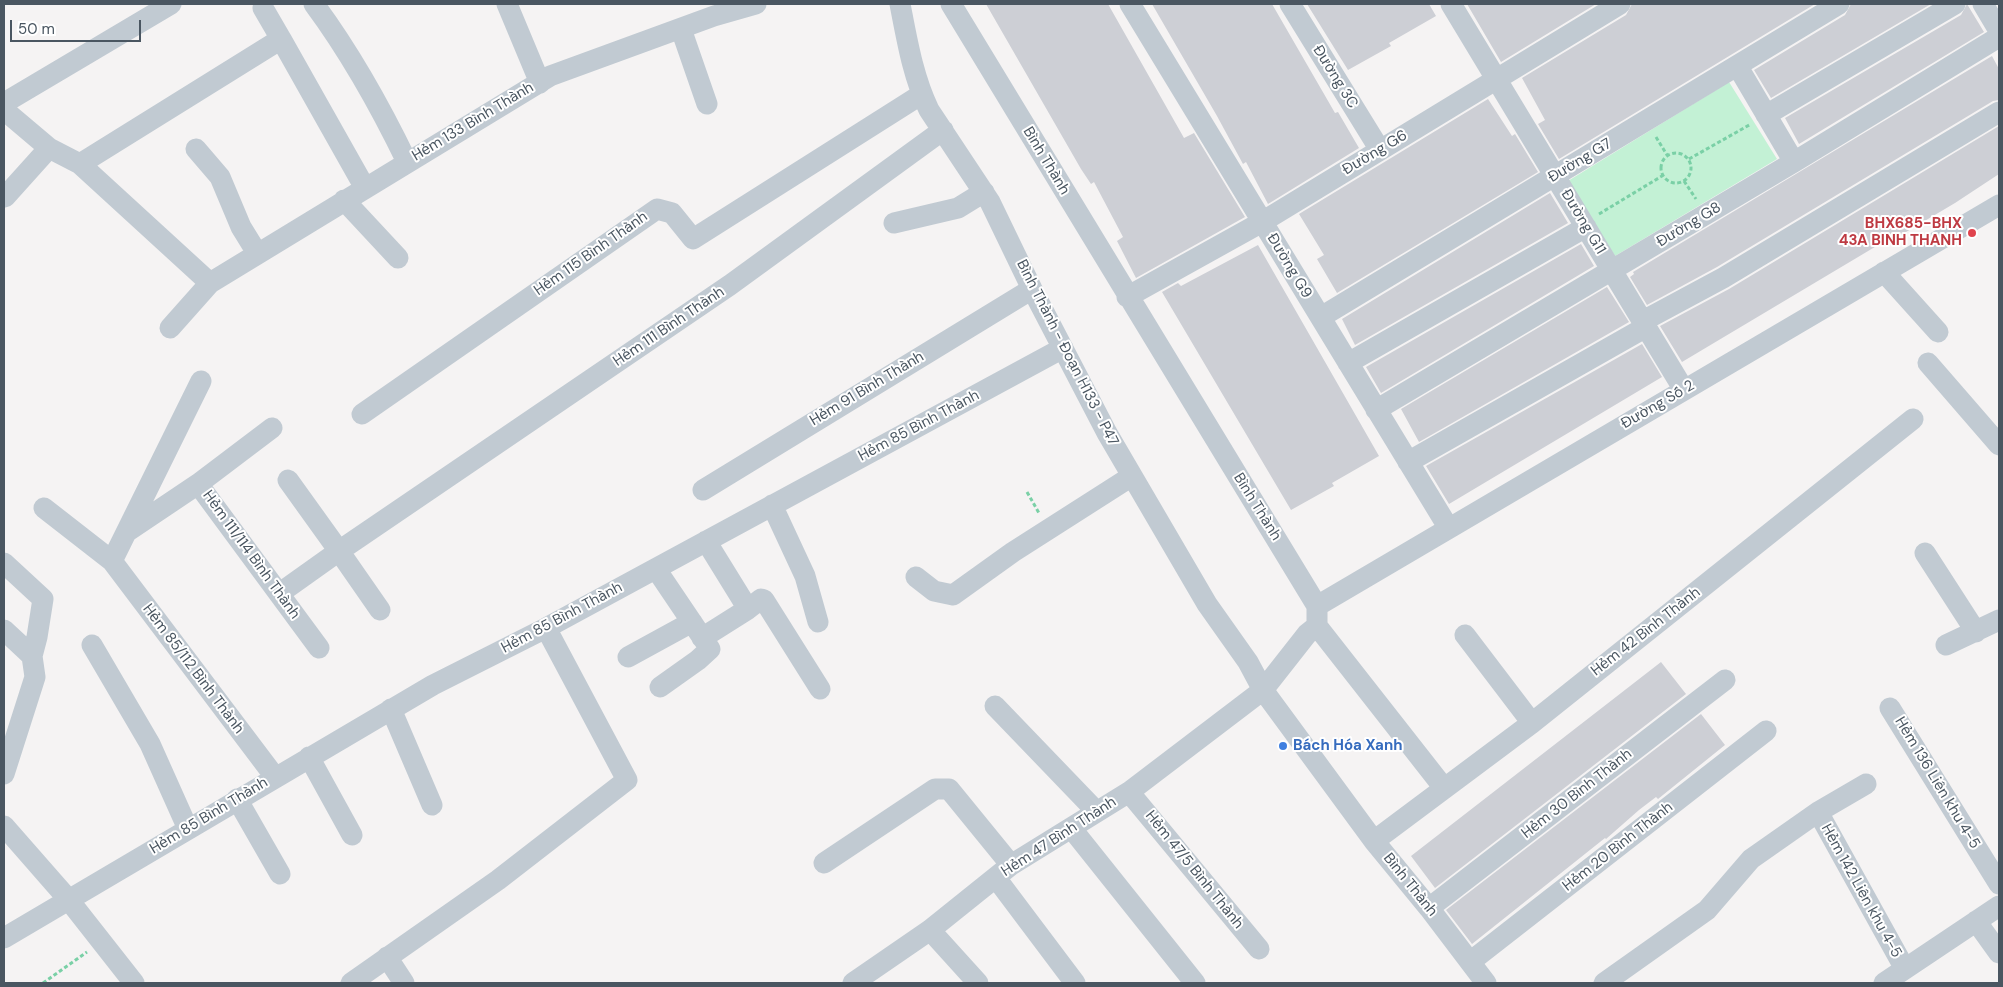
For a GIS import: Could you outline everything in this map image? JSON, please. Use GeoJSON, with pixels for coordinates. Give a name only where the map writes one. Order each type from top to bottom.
{"type":"FeatureCollection","features":[{"type":"Feature","properties":{"kind":"street"},"geometry":{"type":"LineString","coordinates":[[4,103],[171,4]]}},
{"type":"Feature","properties":{"kind":"street"},"geometry":{"type":"LineString","coordinates":[[314,4],[336,33],[377,100],[407,162]]}},
{"type":"Feature","properties":{"kind":"street"},"geometry":{"type":"LineString","coordinates":[[507,4],[540,83]]}},
{"type":"Feature","properties":{"kind":"street","name":"Hẻm 133 Bình Thành"},"geometry":{"type":"LineString","coordinates":[[170,328],[210,283],[550,76],[714,16],[756,4]]}},
{"type":"Feature","properties":{"kind":"street","name":"Bình Thành - Đoạn H133 - P47"},"geometry":{"type":"LineString","coordinates":[[900,4],[922,94],[943,130],[984,192],[1032,289],[1132,476],[1207,604],[1248,662],[1263,690]]}},
{"type":"Feature","properties":{"kind":"street","name":"Bình Thành"},"geometry":{"type":"LineString","coordinates":[[951,4],[1317,616],[1444,788]]}},
{"type":"Feature","properties":{"kind":"street","name":"Đường G9"},"geometry":{"type":"LineString","coordinates":[[1130,4],[1448,527]]}},
{"type":"Feature","properties":{"kind":"street","name":"Đường 3C"},"geometry":{"type":"LineString","coordinates":[[1290,4],[1380,150]]}},
{"type":"Feature","properties":{"kind":"street","name":"Đường G11"},"geometry":{"type":"LineString","coordinates":[[1451,4],[1684,390]]}},
{"type":"Feature","properties":{"kind":"street","name":"Đường G6"},"geometry":{"type":"LineString","coordinates":[[1127,297],[1262,222],[1620,4]]}},
{"type":"Feature","properties":{"kind":"street","name":"Đường G7"},"geometry":{"type":"LineString","coordinates":[[1320,317],[1840,4]]}},
{"type":"Feature","properties":{"kind":"street"},"geometry":{"type":"LineString","coordinates":[[1766,115],[1955,4]]}},
{"type":"Feature","properties":{"kind":"street"},"geometry":{"type":"LineString","coordinates":[[1983,4],[1999,31]]}},
{"type":"Feature","properties":{"kind":"street"},"geometry":{"type":"LineString","coordinates":[[263,8],[365,188]]}},
{"type":"Feature","properties":{"kind":"street"},"geometry":{"type":"LineString","coordinates":[[681,29],[707,104]]}},
{"type":"Feature","properties":{"kind":"street","name":"Đường G8"},"geometry":{"type":"LineString","coordinates":[[1376,410],[1794,162],[1999,37]]}},
{"type":"Feature","properties":{"kind":"street"},"geometry":{"type":"LineString","coordinates":[[80,164],[281,39]]}},
{"type":"Feature","properties":{"kind":"street"},"geometry":{"type":"LineString","coordinates":[[1738,67],[1794,162]]}},
{"type":"Feature","properties":{"kind":"street","name":"Hẻm 115 Bình Thành"},"geometry":{"type":"LineString","coordinates":[[362,414],[657,208],[672,213],[693,238],[922,94]]}},
{"type":"Feature","properties":{"kind":"street"},"geometry":{"type":"LineString","coordinates":[[4,110],[49,148],[80,164],[210,283]]}},
{"type":"Feature","properties":{"kind":"street"},"geometry":{"type":"LineString","coordinates":[[1408,462],[1723,278],[1999,112]]}},
{"type":"Feature","properties":{"kind":"street","name":"Hẻm 111 Bình Thành"},"geometry":{"type":"LineString","coordinates":[[339,551],[730,285],[943,130]]}},
{"type":"Feature","properties":{"kind":"street"},"geometry":{"type":"LineString","coordinates":[[5,197],[49,148]]}},
{"type":"Feature","properties":{"kind":"street"},"geometry":{"type":"LineString","coordinates":[[196,149],[220,177],[241,227],[257,253]]}},
{"type":"Feature","properties":{"kind":"street"},"geometry":{"type":"LineString","coordinates":[[894,223],[958,208],[984,192]]}},
{"type":"Feature","properties":{"kind":"street"},"geometry":{"type":"LineString","coordinates":[[344,200],[398,258]]}},
{"type":"Feature","properties":{"kind":"street","name":"Đường Số 2"},"geometry":{"type":"LineString","coordinates":[[1317,616],[1448,527],[1999,205]]}},
{"type":"Feature","properties":{"kind":"street"},"geometry":{"type":"LineString","coordinates":[[1348,363],[1584,225]]}},
{"type":"Feature","properties":{"kind":"street"},"geometry":{"type":"LineString","coordinates":[[1884,272],[1938,332]]}},
{"type":"Feature","properties":{"kind":"street","name":"Hẻm 91 Bình Thành"},"geometry":{"type":"LineString","coordinates":[[703,490],[1032,289]]}},
{"type":"Feature","properties":{"kind":"street","name":"Hẻm 85 Bình Thành"},"geometry":{"type":"LineString","coordinates":[[4,938],[433,685],[546,628],[1063,348]]}},
{"type":"Feature","properties":{"kind":"street"},"geometry":{"type":"LineString","coordinates":[[1928,363],[1999,445]]}},
{"type":"Feature","properties":{"kind":"street"},"geometry":{"type":"LineString","coordinates":[[112,561],[201,381]]}},
{"type":"Feature","properties":{"kind":"street","name":"Hẻm 42 Bình Thành"},"geometry":{"type":"LineString","coordinates":[[1374,841],[1532,723],[1913,419]]}},
{"type":"Feature","properties":{"kind":"street"},"geometry":{"type":"LineString","coordinates":[[198,484],[272,428]]}},
{"type":"Feature","properties":{"kind":"street"},"geometry":{"type":"LineString","coordinates":[[916,577],[934,591],[953,595],[978,576],[1132,476]]}},
{"type":"Feature","properties":{"kind":"street"},"geometry":{"type":"LineString","coordinates":[[288,480],[380,610]]}},
{"type":"Feature","properties":{"kind":"street","name":"Hẻm 111/114 Bình Thành"},"geometry":{"type":"LineString","coordinates":[[127,532],[198,484],[319,648]]}},
{"type":"Feature","properties":{"kind":"street"},"geometry":{"type":"LineString","coordinates":[[772,505],[805,576],[818,622]]}},
{"type":"Feature","properties":{"kind":"street","name":"Hẻm 85/112 Bình Thành"},"geometry":{"type":"LineString","coordinates":[[44,508],[112,561],[275,777]]}},
{"type":"Feature","properties":{"kind":"street"},"geometry":{"type":"LineString","coordinates":[[706,541],[748,609]]}},
{"type":"Feature","properties":{"kind":"street"},"geometry":{"type":"LineString","coordinates":[[280,593],[339,551]]}},
{"type":"Feature","properties":{"kind":"street"},"geometry":{"type":"LineString","coordinates":[[1925,553],[1976,632]]}},
{"type":"Feature","properties":{"kind":"street"},"geometry":{"type":"LineString","coordinates":[[4,563],[43,600],[32,656],[35,677],[4,774]]}},
{"type":"Feature","properties":{"kind":"street"},"geometry":{"type":"LineString","coordinates":[[656,568],[710,649],[660,687]]}},
{"type":"Feature","properties":{"kind":"street"},"geometry":{"type":"LineString","coordinates":[[628,657],[748,609],[763,599],[820,689]]}},
{"type":"Feature","properties":{"kind":"street"},"geometry":{"type":"LineString","coordinates":[[1263,690],[1307,634],[1317,616]]}},
{"type":"Feature","properties":{"kind":"street"},"geometry":{"type":"LineString","coordinates":[[1946,645],[1999,620]]}},
{"type":"Feature","properties":{"kind":"street"},"geometry":{"type":"LineString","coordinates":[[351,983],[498,880],[626,780],[546,628]]}},
{"type":"Feature","properties":{"kind":"street"},"geometry":{"type":"LineString","coordinates":[[4,630],[32,656]]}},
{"type":"Feature","properties":{"kind":"street"},"geometry":{"type":"LineString","coordinates":[[1465,635],[1532,723]]}},
{"type":"Feature","properties":{"kind":"street"},"geometry":{"type":"LineString","coordinates":[[92,646],[150,744],[188,829]]}},
{"type":"Feature","properties":{"kind":"street","name":"Hẻm 30 Bình Thành"},"geometry":{"type":"LineString","coordinates":[[1429,908],[1725,680]]}},
{"type":"Feature","properties":{"kind":"street","name":"Bình Thành"},"geometry":{"type":"LineString","coordinates":[[1263,690],[1374,841],[1429,908],[1486,983]]}},
{"type":"Feature","properties":{"kind":"street","name":"Hẻm 47 Bình Thành"},"geometry":{"type":"LineString","coordinates":[[853,983],[930,930],[1004,871],[1072,829],[1096,811],[1129,792],[1263,690]]}},
{"type":"Feature","properties":{"kind":"street"},"geometry":{"type":"LineString","coordinates":[[995,706],[1096,811]]}},
{"type":"Feature","properties":{"kind":"street","name":"Hẻm 136 Liên khu 4-5"},"geometry":{"type":"LineString","coordinates":[[1890,708],[1999,884]]}},
{"type":"Feature","properties":{"kind":"street"},"geometry":{"type":"LineString","coordinates":[[390,709],[432,805]]}},
{"type":"Feature","properties":{"kind":"street","name":"Hẻm 20 Bình Thành"},"geometry":{"type":"LineString","coordinates":[[1470,962],[1766,731]]}},
{"type":"Feature","properties":{"kind":"street"},"geometry":{"type":"LineString","coordinates":[[309,757],[352,835]]}},
{"type":"Feature","properties":{"kind":"street"},"geometry":{"type":"LineString","coordinates":[[1604,983],[1707,910],[1751,859],[1818,812],[1866,784]]}},
{"type":"Feature","properties":{"kind":"street"},"geometry":{"type":"LineString","coordinates":[[824,863],[935,788],[949,789],[1076,983]]}},
{"type":"Feature","properties":{"kind":"street","name":"Hẻm 47/5 Bình Thành"},"geometry":{"type":"LineString","coordinates":[[1129,792],[1259,949]]}},
{"type":"Feature","properties":{"kind":"street"},"geometry":{"type":"LineString","coordinates":[[237,799],[280,874]]}},
{"type":"Feature","properties":{"kind":"street","name":"Hẻm 142 Liên khu 4-5"},"geometry":{"type":"LineString","coordinates":[[1818,812],[1904,969]]}},
{"type":"Feature","properties":{"kind":"street"},"geometry":{"type":"LineString","coordinates":[[4,826],[68,899],[134,983]]}},
{"type":"Feature","properties":{"kind":"street"},"geometry":{"type":"LineString","coordinates":[[1072,829],[1195,983]]}},
{"type":"Feature","properties":{"kind":"street"},"geometry":{"type":"LineString","coordinates":[[1884,983],[1999,906]]}},
{"type":"Feature","properties":{"kind":"street"},"geometry":{"type":"LineString","coordinates":[[1976,922],[1999,953]]}},
{"type":"Feature","properties":{"kind":"street"},"geometry":{"type":"LineString","coordinates":[[930,930],[978,983]]}},
{"type":"Feature","properties":{"kind":"street"},"geometry":{"type":"LineString","coordinates":[[387,957],[404,983]]}},
{"type":"Feature","properties":{"kind":"path"},"geometry":{"type":"LineString","coordinates":[[1689,159],[1766,115]]}},
{"type":"Feature","properties":{"kind":"path"},"geometry":{"type":"LineString","coordinates":[[1675,152],[1683,154],[1689,159],[1690,175],[1684,181],[1668,182],[1662,176],[1660,168],[1662,160],[1667,155],[1675,152]]}},
{"type":"Feature","properties":{"kind":"path"},"geometry":{"type":"LineString","coordinates":[[1584,225],[1662,176]]}},
{"type":"Feature","properties":{"kind":"path"},"geometry":{"type":"LineString","coordinates":[[1027,492],[1039,512],[1052,527]]}},
{"type":"Feature","properties":{"kind":"path"},"geometry":{"type":"LineString","coordinates":[[43,983],[102,942]]}},
{"type":"Feature","properties":{"kind":"green space"},"geometry":{"type":"Polygon","coordinates":[[[1729,82],[1777,159],[1615,256],[1568,181],[1729,82]]]}},
{"type":"Feature","properties":{"kind":"building"},"geometry":{"type":"Polygon","coordinates":[[[986,4],[1108,4],[1184,138],[1194,133],[1245,217],[1136,278],[1117,241],[1123,237],[1094,182],[1091,184],[1081,169],[986,4]]]}},
{"type":"Feature","properties":{"kind":"building"},"geometry":{"type":"Polygon","coordinates":[[[1152,4],[1272,4],[1335,113],[1338,112],[1359,148],[1268,204],[1246,162],[1243,164],[1152,4]]]}},
{"type":"Feature","properties":{"kind":"building"},"geometry":{"type":"Polygon","coordinates":[[[1307,4],[1429,4],[1436,16],[1389,43],[1391,46],[1348,70],[1307,4]]]}},
{"type":"Feature","properties":{"kind":"building"},"geometry":{"type":"Polygon","coordinates":[[[1467,4],[1596,4],[1501,62],[1467,4]]]}},
{"type":"Feature","properties":{"kind":"building"},"geometry":{"type":"Polygon","coordinates":[[[1632,4],[1815,4],[1559,159],[1538,124],[1545,120],[1522,78],[1626,15],[1632,4]]]}},
{"type":"Feature","properties":{"kind":"building"},"geometry":{"type":"Polygon","coordinates":[[[1851,4],[1931,4],[1771,98],[1754,70],[1845,15],[1851,4]]]}},
{"type":"Feature","properties":{"kind":"building"},"geometry":{"type":"Polygon","coordinates":[[[1967,4],[1984,32],[1799,144],[1785,118],[1961,15],[1967,4]]]}},
{"type":"Feature","properties":{"kind":"building"},"geometry":{"type":"Polygon","coordinates":[[[1992,56],[1999,69],[1999,100],[1993,101],[1717,267],[1647,305],[1630,277],[1634,274],[1633,272],[1992,56]]]}},
{"type":"Feature","properties":{"kind":"building"},"geometry":{"type":"Polygon","coordinates":[[[1488,99],[1512,136],[1515,134],[1538,172],[1337,293],[1317,259],[1324,255],[1299,214],[1488,99]]]}},
{"type":"Feature","properties":{"kind":"building"},"geometry":{"type":"Polygon","coordinates":[[[1999,126],[1999,174],[1955,203],[1901,235],[1900,232],[1682,362],[1660,326],[1729,289],[1999,126]]]}},
{"type":"Feature","properties":{"kind":"building"},"geometry":{"type":"Polygon","coordinates":[[[1550,193],[1568,223],[1355,345],[1342,319],[1550,193]]]}},
{"type":"Feature","properties":{"kind":"building"},"geometry":{"type":"Polygon","coordinates":[[[1581,244],[1594,266],[1381,393],[1366,367],[1581,244]]]}},
{"type":"Feature","properties":{"kind":"building"},"geometry":{"type":"Polygon","coordinates":[[[1258,245],[1379,456],[1332,483],[1334,486],[1291,510],[1162,292],[1178,283],[1181,286],[1258,245]]]}},
{"type":"Feature","properties":{"kind":"building"},"geometry":{"type":"Polygon","coordinates":[[[1607,287],[1629,322],[1419,442],[1401,409],[1607,287]]]}},
{"type":"Feature","properties":{"kind":"building"},"geometry":{"type":"Polygon","coordinates":[[[1642,344],[1662,377],[1449,504],[1426,466],[1642,344]]]}},
{"type":"Feature","properties":{"kind":"building"},"geometry":{"type":"Polygon","coordinates":[[[1661,662],[1686,694],[1435,888],[1411,856],[1661,662]]]}},
{"type":"Feature","properties":{"kind":"building"},"geometry":{"type":"Polygon","coordinates":[[[1701,714],[1725,745],[1658,799],[1656,797],[1639,810],[1606,839],[1472,944],[1446,910],[1701,714]]]}},
{"type":"Feature","properties":{"kind":"place","name":"BHX685-BHX 43A BINH THANH"},"geometry":{"type":"Point","coordinates":[1972,233]}},
{"type":"Feature","properties":{"kind":"place","name":"Bách Hóa Xanh"},"geometry":{"type":"Point","coordinates":[1283,746]}}]}
